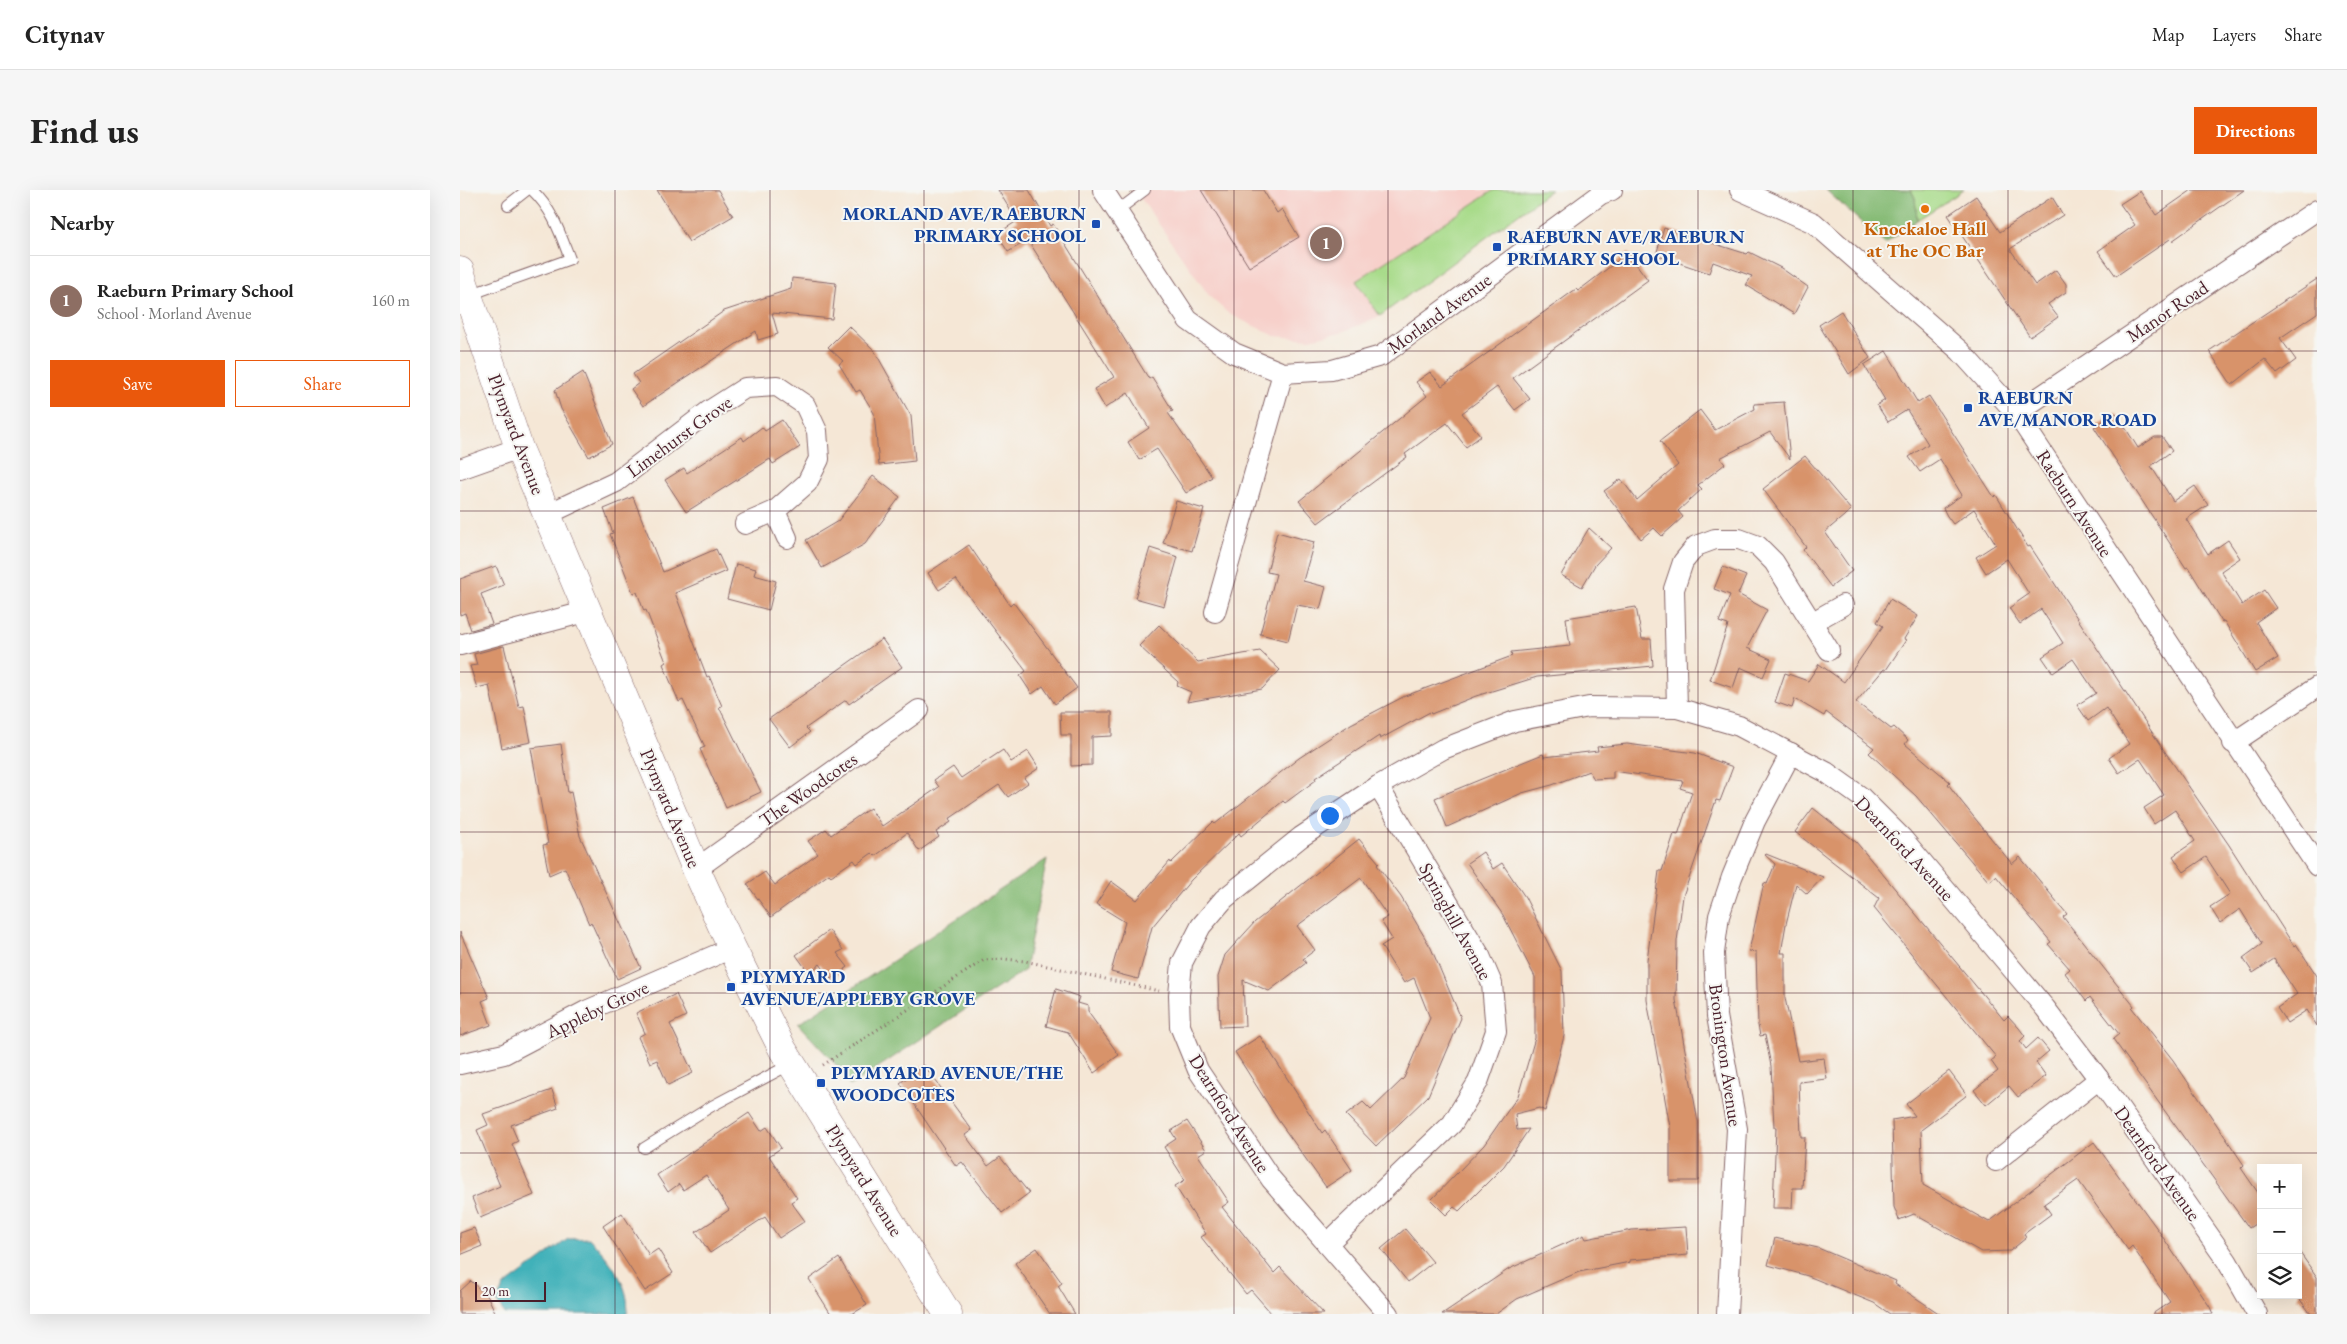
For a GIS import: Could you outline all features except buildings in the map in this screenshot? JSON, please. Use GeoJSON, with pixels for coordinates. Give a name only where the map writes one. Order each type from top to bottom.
{"type":"FeatureCollection","features":[{"type":"Feature","properties":{"kind":"street","name":"Morland Avenue"},"geometry":{"type":"LineString","coordinates":[[1103,190],[1188,320],[1234,353],[1283,373],[1332,370],[1381,356],[1607,192]]}},
{"type":"Feature","properties":{"kind":"street","name":"Raeburn Avenue"},"geometry":{"type":"LineString","coordinates":[[1740,190],[1814,223],[1960,351],[2016,413],[2233,743],[2317,866]]}},
{"type":"Feature","properties":{"kind":"street","name":"Manor Road"},"geometry":{"type":"LineString","coordinates":[[2016,413],[2317,210]]}},
{"type":"Feature","properties":{"kind":"street","name":"Plymyard Avenue"},"geometry":{"type":"LineString","coordinates":[[464,283],[519,448],[696,869],[732,948],[797,1072],[948,1314]]}},
{"type":"Feature","properties":{"kind":"street"},"geometry":{"type":"LineString","coordinates":[[1215,612],[1283,373]]}},
{"type":"Feature","properties":{"kind":"street","name":"Limehurst Grove"},"geometry":{"type":"LineString","coordinates":[[548,514],[616,482],[709,411],[745,388],[777,386],[805,405],[817,431],[819,459],[807,483],[774,511],[746,524]]}},
{"type":"Feature","properties":{"kind":"street"},"geometry":{"type":"LineString","coordinates":[[460,469],[519,448]]}},
{"type":"Feature","properties":{"kind":"street"},"geometry":{"type":"LineString","coordinates":[[774,511],[787,538]]}},
{"type":"Feature","properties":{"kind":"street"},"geometry":{"type":"LineString","coordinates":[[1677,708],[1674,589],[1683,562],[1696,546],[1715,539],[1739,539],[1758,546],[1774,562],[1829,650]]}},
{"type":"Feature","properties":{"kind":"street"},"geometry":{"type":"LineString","coordinates":[[1813,622],[1843,605]]}},
{"type":"Feature","properties":{"kind":"street"},"geometry":{"type":"LineString","coordinates":[[460,645],[589,611]]}},
{"type":"Feature","properties":{"kind":"street"},"geometry":{"type":"LineString","coordinates":[[2233,743],[2317,686]]}},
{"type":"Feature","properties":{"kind":"street","name":"Dearnford Avenue"},"geometry":{"type":"LineString","coordinates":[[1388,1314],[1271,1179],[1198,1070],[1180,1026],[1179,995],[1182,963],[1201,926],[1224,899],[1300,837],[1378,786],[1443,749],[1515,721],[1589,707],[1677,708],[1739,726],[1826,772],[1861,797],[1902,838],[2045,1008],[2099,1079],[2227,1261],[2257,1314]]}},
{"type":"Feature","properties":{"kind":"street","name":"The Woodcotes"},"geometry":{"type":"LineString","coordinates":[[696,869],[919,710]]}},
{"type":"Feature","properties":{"kind":"street","name":"Bronington Avenue"},"geometry":{"type":"LineString","coordinates":[[1727,1314],[1737,1130],[1717,1016],[1714,953],[1719,916],[1732,877],[1755,821],[1791,753]]}},
{"type":"Feature","properties":{"kind":"street","name":"Springhill Avenue"},"geometry":{"type":"LineString","coordinates":[[1327,1244],[1452,1124],[1478,1082],[1496,1031],[1492,984],[1480,956],[1378,786]]}},
{"type":"Feature","properties":{"kind":"street","name":"Appleby Grove"},"geometry":{"type":"LineString","coordinates":[[460,1064],[504,1054],[586,1011],[732,948]]}},
{"type":"Feature","properties":{"kind":"street"},"geometry":{"type":"LineString","coordinates":[[1996,1161],[2099,1079]]}},
{"type":"Feature","properties":{"kind":"lane"},"geometry":{"type":"LineString","coordinates":[[508,205],[527,190]]}},
{"type":"Feature","properties":{"kind":"lane"},"geometry":{"type":"LineString","coordinates":[[464,283],[570,260],[555,218],[543,200],[532,190]]}},
{"type":"Feature","properties":{"kind":"lane"},"geometry":{"type":"LineString","coordinates":[[1117,211],[1146,190]]}},
{"type":"Feature","properties":{"kind":"lane"},"geometry":{"type":"LineString","coordinates":[[644,1148],[712,1106],[797,1072]]}},
{"type":"Feature","properties":{"kind":"path"},"geometry":{"type":"LineString","coordinates":[[797,1072],[984,960],[1006,959],[1024,961],[1179,995]]}},
{"type":"Feature","properties":{"kind":"shaded area"},"geometry":{"type":"Polygon","coordinates":[[[1135,190],[1551,190],[1380,316],[1345,331],[1310,339],[1275,336],[1229,314],[1210,297],[1135,190]]]}},
{"type":"Feature","properties":{"kind":"green space"},"geometry":{"type":"Polygon","coordinates":[[[1494,190],[1551,190],[1380,316],[1356,281],[1494,190]]]}},
{"type":"Feature","properties":{"kind":"green space"},"geometry":{"type":"Polygon","coordinates":[[[1826,190],[1911,190],[1915,198],[1917,220],[1885,244],[1826,190]]]}},
{"type":"Feature","properties":{"kind":"green space","name":"Knockaloe Hall at The OC Bar"},"geometry":{"type":"Polygon","coordinates":[[[1911,190],[1964,190],[1917,220],[1915,198],[1911,190]]]}},
{"type":"Feature","properties":{"kind":"green space"},"geometry":{"type":"Polygon","coordinates":[[[1047,859],[1025,970],[850,1086],[840,1069],[798,1024],[1047,859]]]}},
{"type":"Feature","properties":{"kind":"water"},"geometry":{"type":"Polygon","coordinates":[[[589,1238],[617,1272],[622,1282],[628,1303],[627,1314],[505,1314],[496,1301],[504,1286],[568,1239],[589,1238]]]}},
{"type":"Feature","properties":{"kind":"place","name":"Knockaloe Hall at The OC Bar"},"geometry":{"type":"Point","coordinates":[1925,209]}},
{"type":"Feature","properties":{"kind":"place","name":"MORLAND AVE/RAEBURN PRIMARY SCHOOL"},"geometry":{"type":"Point","coordinates":[1096,224]}},
{"type":"Feature","properties":{"kind":"place","name":"Raeburn Primary School"},"geometry":{"type":"Point","coordinates":[1326,243]}},
{"type":"Feature","properties":{"kind":"place","name":"RAEBURN AVE/RAEBURN PRIMARY SCHOOL"},"geometry":{"type":"Point","coordinates":[1497,247]}},
{"type":"Feature","properties":{"kind":"place","name":"RAEBURN AVE/MANOR ROAD"},"geometry":{"type":"Point","coordinates":[1968,408]}},
{"type":"Feature","properties":{"kind":"place","name":"PLYMYARD AVENUE/APPLEBY GROVE"},"geometry":{"type":"Point","coordinates":[731,987]}},
{"type":"Feature","properties":{"kind":"place","name":"PLYMYARD AVENUE/THE WOODCOTES"},"geometry":{"type":"Point","coordinates":[821,1083]}}]}
